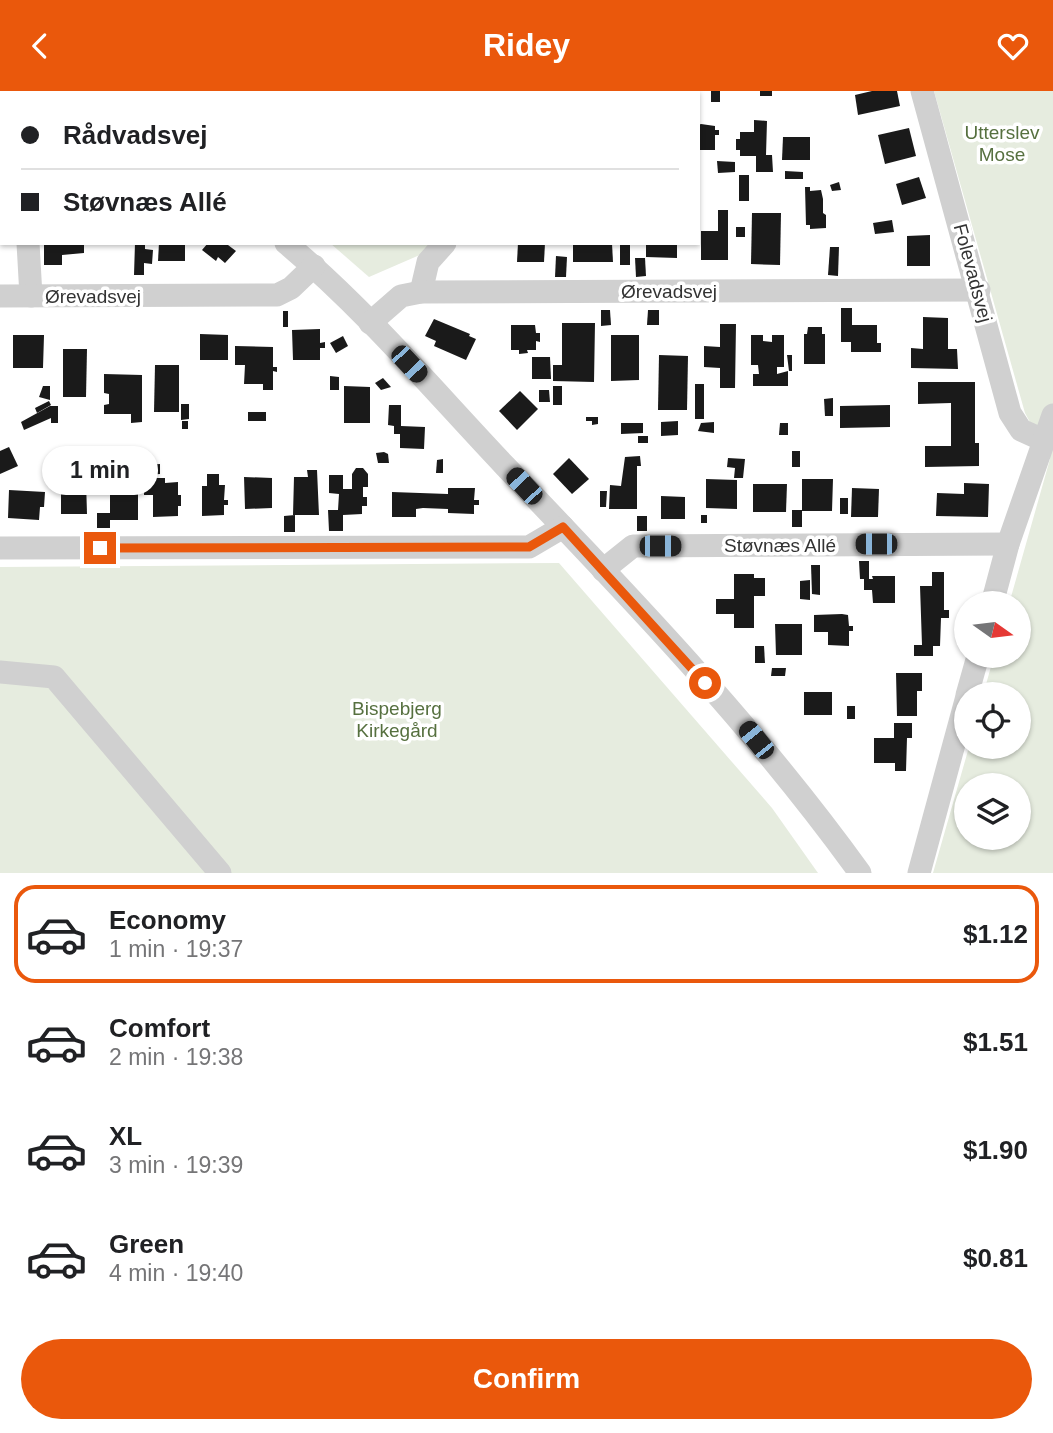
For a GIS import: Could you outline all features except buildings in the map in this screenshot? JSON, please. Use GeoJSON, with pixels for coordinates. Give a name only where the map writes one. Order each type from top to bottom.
{"type":"FeatureCollection","features":[{"type":"Feature","properties":{"kind":"street","name":"Folevadsvej"},"geometry":{"type":"LineString","coordinates":[[922,91],[979,290],[1010,413],[1021,430],[1043,440]]}},
{"type":"Feature","properties":{"kind":"street","name":"Ørevadsvej"},"geometry":{"type":"LineString","coordinates":[[28,245],[31,296]]}},
{"type":"Feature","properties":{"kind":"street"},"geometry":{"type":"LineString","coordinates":[[288,245],[314,266],[370,323],[563,527],[740,720],[860,873]]}},
{"type":"Feature","properties":{"kind":"street"},"geometry":{"type":"LineString","coordinates":[[421,292],[428,262],[443,245]]}},
{"type":"Feature","properties":{"kind":"street","name":"Ørevadsvej"},"geometry":{"type":"LineString","coordinates":[[0,296],[277,295],[291,288],[314,266]]}},
{"type":"Feature","properties":{"kind":"street","name":"Ørevadsvej"},"geometry":{"type":"LineString","coordinates":[[370,323],[401,296],[421,292],[979,290]]}},
{"type":"Feature","properties":{"kind":"street"},"geometry":{"type":"LineString","coordinates":[[995,591],[1008,544],[1053,415]]}},
{"type":"Feature","properties":{"kind":"street"},"geometry":{"type":"LineString","coordinates":[[0,548],[529,547],[563,527]]}},
{"type":"Feature","properties":{"kind":"street","name":"Støvnæs Allé"},"geometry":{"type":"LineString","coordinates":[[603,570],[633,546],[1008,544]]}},
{"type":"Feature","properties":{"kind":"street"},"geometry":{"type":"LineString","coordinates":[[0,673],[54,677],[220,873]]}},
{"type":"Feature","properties":{"kind":"street"},"geometry":{"type":"LineString","coordinates":[[919,873],[954,744]]}},
{"type":"Feature","properties":{"kind":"green space","name":"Utterslev Mose"},"geometry":{"type":"Polygon","coordinates":[[[934,91],[1053,91],[1053,873],[933,873],[954,800],[954,850],[1031,850],[1031,773],[962,773],[966,759],[1031,759],[1031,682],[987,682],[990,669],[1031,669],[1031,591],[1013,591],[1050,459],[1025,413],[934,91]]]}},
{"type":"Feature","properties":{"kind":"green space"},"geometry":{"type":"Polygon","coordinates":[[[332,245],[429,245],[422,254],[369,277],[332,245]]]}},
{"type":"Feature","properties":{"kind":"green space","name":"Bispebjerg Kirkegård"},"geometry":{"type":"Polygon","coordinates":[[[559,563],[772,808],[818,873],[0,873],[0,567],[559,563]]]}},
{"type":"Feature","properties":{"kind":"route"},"geometry":{"type":"LineString","coordinates":[[100,548],[529,547],[563,527],[705,683]]}}]}
